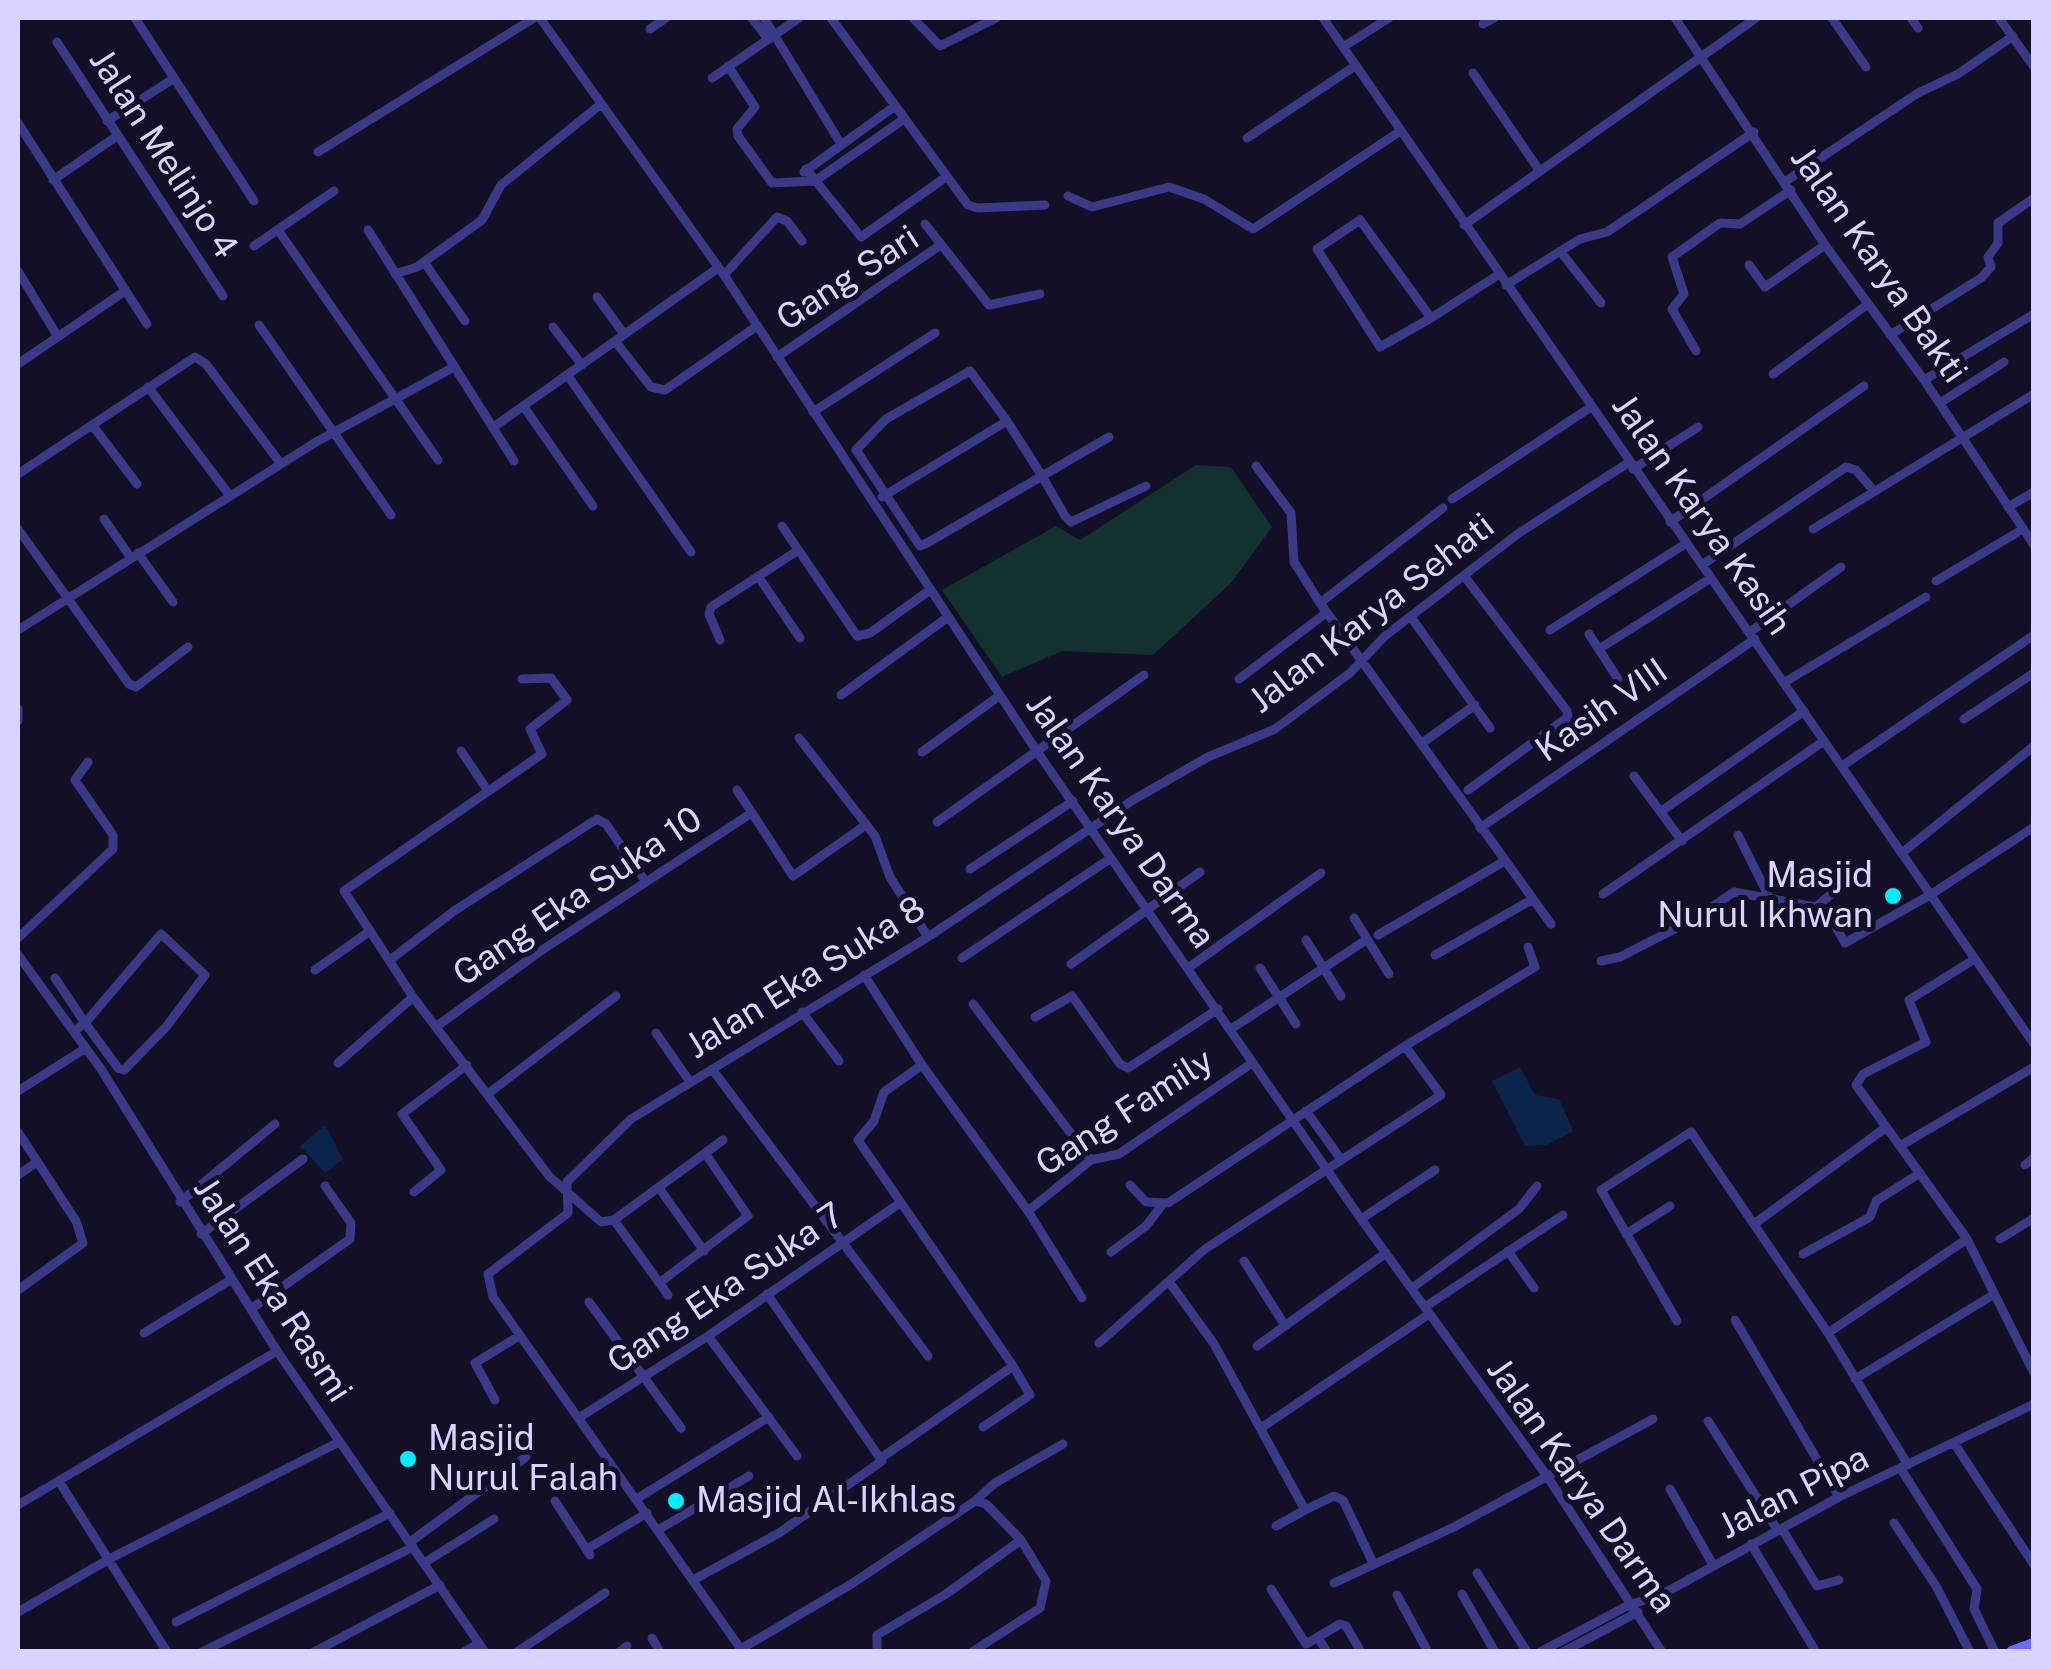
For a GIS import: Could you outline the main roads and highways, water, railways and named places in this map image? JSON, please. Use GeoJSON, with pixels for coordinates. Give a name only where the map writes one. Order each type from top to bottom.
{"type":"FeatureCollection","features":[{"type":"Feature","properties":{"kind":"main road"},"geometry":{"type":"LineString","coordinates":[[2012,1652],[2034,1644]]}},
{"type":"Feature","properties":{"kind":"water"},"geometry":{"type":"Polygon","coordinates":[[[1520,1067],[1535,1095],[1559,1099],[1573,1131],[1546,1145],[1525,1146],[1492,1081],[1520,1067]]]}},
{"type":"Feature","properties":{"kind":"water"},"geometry":{"type":"Polygon","coordinates":[[[325,1125],[343,1159],[325,1173],[300,1146],[325,1125]]]}},
{"type":"Feature","properties":{"kind":"place","name":"Masjid Nurul Ikhwan"},"geometry":{"type":"Point","coordinates":[1893,896]}},
{"type":"Feature","properties":{"kind":"place","name":"Masjid Nurul Falah"},"geometry":{"type":"Point","coordinates":[408,1459]}},
{"type":"Feature","properties":{"kind":"place","name":"Masjid Al-Ikhlas"},"geometry":{"type":"Point","coordinates":[676,1501]}}]}
